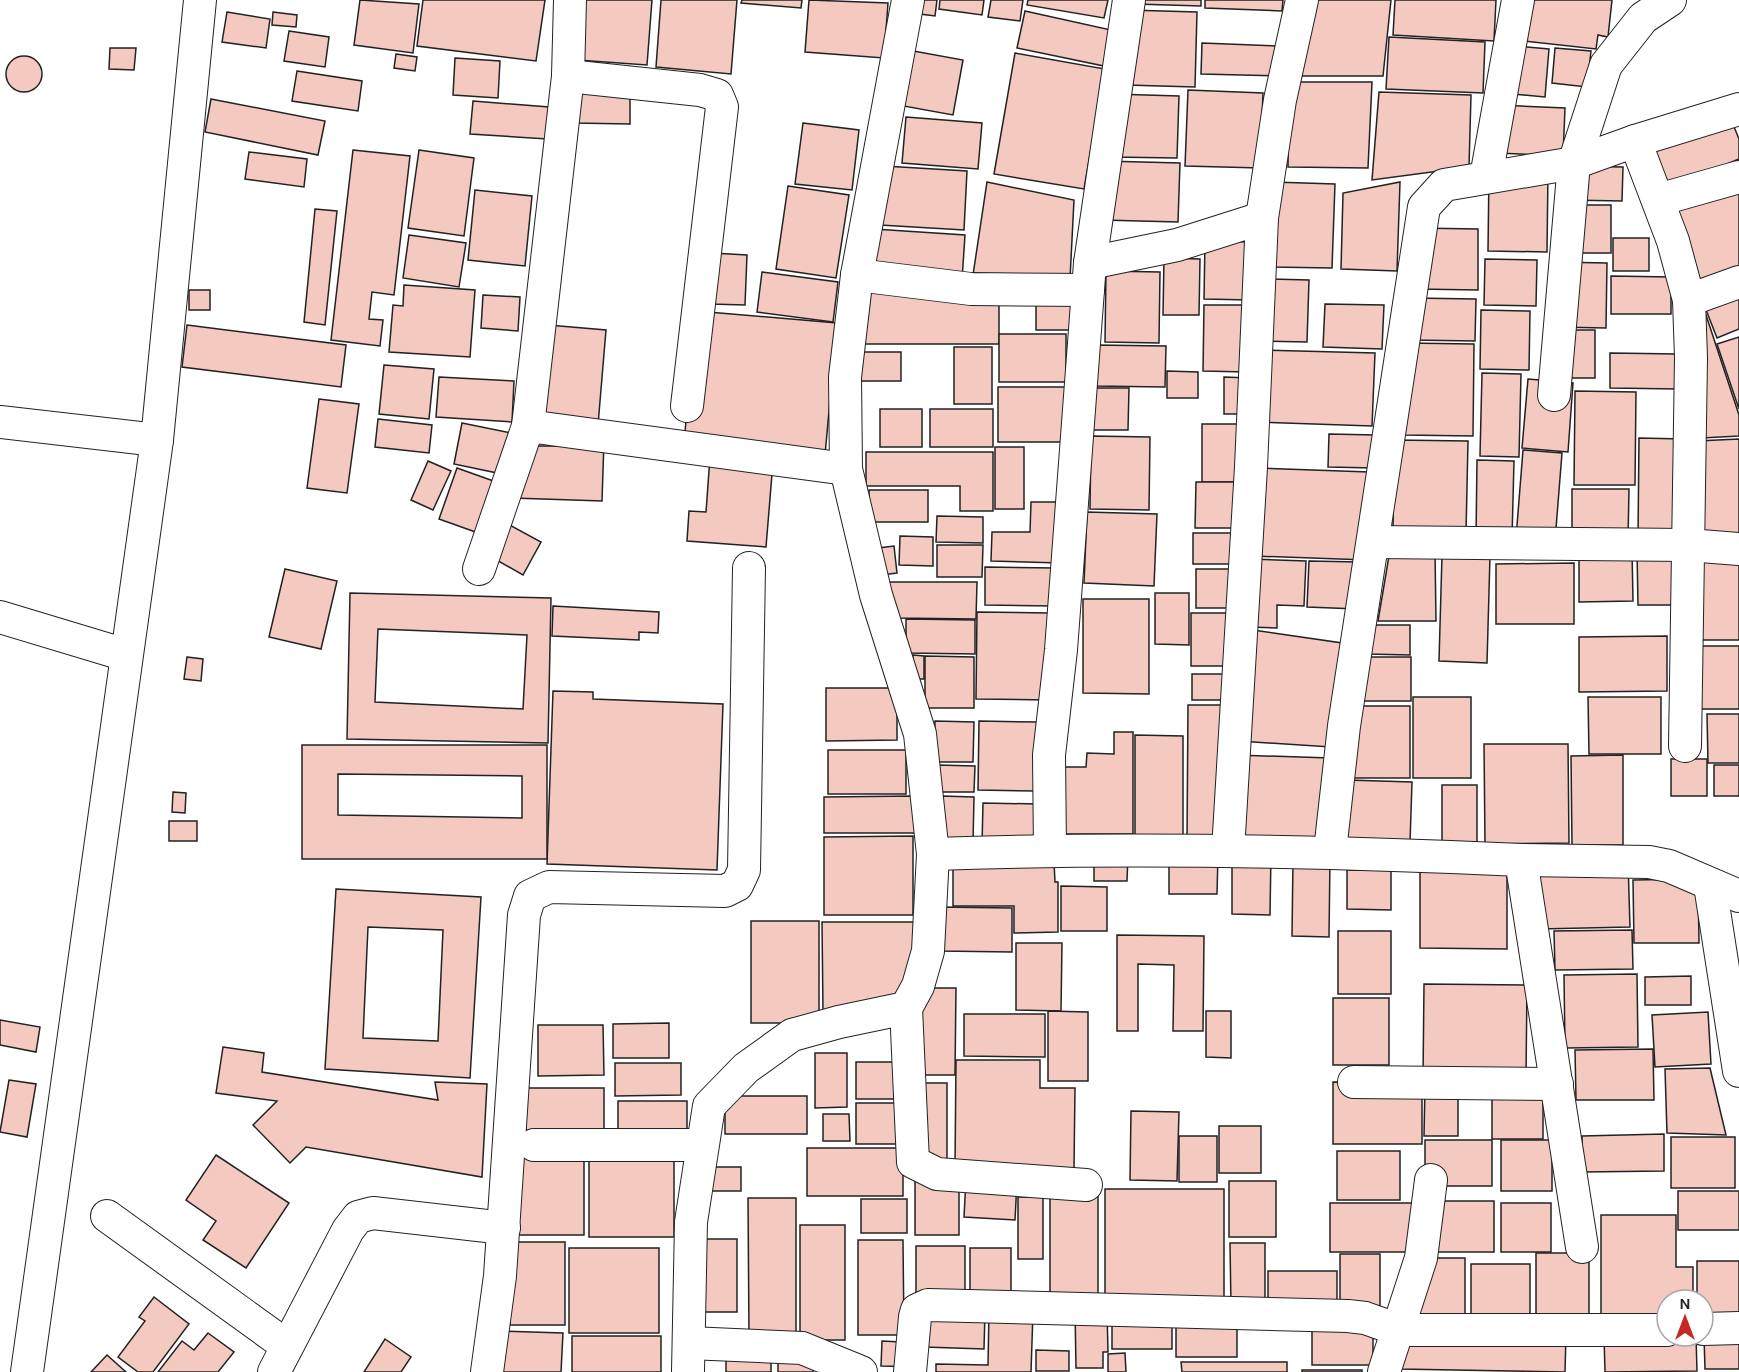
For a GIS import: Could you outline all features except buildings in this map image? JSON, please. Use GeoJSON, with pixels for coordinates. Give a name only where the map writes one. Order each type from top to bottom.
{"type":"FeatureCollection","features":[{"type":"Feature","properties":{"kind":"street"},"geometry":{"type":"LineString","coordinates":[[27,1372],[157,440],[200,0]]}},
{"type":"Feature","properties":{"kind":"street"},"geometry":{"type":"LineString","coordinates":[[479,569],[528,426],[568,76],[570,0]]}},
{"type":"Feature","properties":{"kind":"street"},"geometry":{"type":"LineString","coordinates":[[908,0],[857,275],[845,377],[846,469],[876,595],[920,734],[933,854],[928,951],[918,986],[906,1008],[913,1162],[937,1174],[1086,1185]]}},
{"type":"Feature","properties":{"kind":"street"},"geometry":{"type":"LineString","coordinates":[[1050,850],[1049,754],[1061,650],[1089,277],[1129,0]]}},
{"type":"Feature","properties":{"kind":"street"},"geometry":{"type":"LineString","coordinates":[[1228,851],[1251,467],[1262,218],[1280,100],[1302,0]]}},
{"type":"Feature","properties":{"kind":"street"},"geometry":{"type":"LineString","coordinates":[[1486,177],[1518,0]]}},
{"type":"Feature","properties":{"kind":"street"},"geometry":{"type":"LineString","coordinates":[[1554,395],[1574,163],[1606,65],[1643,18],[1670,0]]}},
{"type":"Feature","properties":{"kind":"street"},"geometry":{"type":"LineString","coordinates":[[568,76],[700,90],[717,95],[722,107],[687,406]]}},
{"type":"Feature","properties":{"kind":"street"},"geometry":{"type":"LineString","coordinates":[[1330,851],[1344,726],[1424,207],[1444,185],[1574,163],[1635,141],[1739,109]]}},
{"type":"Feature","properties":{"kind":"street"},"geometry":{"type":"LineString","coordinates":[[1635,141],[1673,241],[1689,300],[1691,358],[1685,746]]}},
{"type":"Feature","properties":{"kind":"street"},"geometry":{"type":"LineString","coordinates":[[1658,200],[1739,177]]}},
{"type":"Feature","properties":{"kind":"street"},"geometry":{"type":"LineString","coordinates":[[857,275],[970,289],[1089,277],[1177,245],[1262,218]]}},
{"type":"Feature","properties":{"kind":"street"},"geometry":{"type":"LineString","coordinates":[[1689,300],[1739,282]]}},
{"type":"Feature","properties":{"kind":"street"},"geometry":{"type":"LineString","coordinates":[[0,422],[157,440]]}},
{"type":"Feature","properties":{"kind":"street"},"geometry":{"type":"LineString","coordinates":[[528,426],[846,469]]}},
{"type":"Feature","properties":{"kind":"street"},"geometry":{"type":"LineString","coordinates":[[1374,542],[1688,546],[1739,549]]}},
{"type":"Feature","properties":{"kind":"street"},"geometry":{"type":"LineString","coordinates":[[487,1372],[504,1228],[524,915],[530,896],[549,887],[725,891],[737,885],[744,870],[749,568]]}},
{"type":"Feature","properties":{"kind":"street"},"geometry":{"type":"LineString","coordinates":[[0,617],[126,655]]}},
{"type":"Feature","properties":{"kind":"street"},"geometry":{"type":"LineString","coordinates":[[933,854],[1050,850],[1330,851],[1521,860],[1649,862],[1669,866],[1739,896]]}},
{"type":"Feature","properties":{"kind":"street"},"geometry":{"type":"LineString","coordinates":[[1521,860],[1582,1246]]}},
{"type":"Feature","properties":{"kind":"street"},"geometry":{"type":"LineString","coordinates":[[1710,885],[1735,1016],[1739,1071]]}},
{"type":"Feature","properties":{"kind":"street"},"geometry":{"type":"LineString","coordinates":[[861,1372],[802,1348],[778,1345],[689,1357],[691,1222],[701,1145],[709,1106],[746,1068],[792,1035],[839,1022],[906,1008]]}},
{"type":"Feature","properties":{"kind":"street"},"geometry":{"type":"LineString","coordinates":[[1354,1082],[1557,1084]]}},
{"type":"Feature","properties":{"kind":"street"},"geometry":{"type":"LineString","coordinates":[[534,1145],[701,1145]]}},
{"type":"Feature","properties":{"kind":"street"},"geometry":{"type":"LineString","coordinates":[[1384,1372],[1421,1258],[1431,1180]]}},
{"type":"Feature","properties":{"kind":"street"},"geometry":{"type":"LineString","coordinates":[[107,1216],[280,1359],[348,1230],[358,1217],[373,1213],[504,1228]]}},
{"type":"Feature","properties":{"kind":"street"},"geometry":{"type":"LineString","coordinates":[[910,1372],[915,1317],[917,1310],[928,1305],[1348,1316],[1371,1320],[1399,1330],[1655,1330]]}},
{"type":"Feature","properties":{"kind":"street"},"geometry":{"type":"LineString","coordinates":[[1715,1329],[1739,1328]]}}]}
